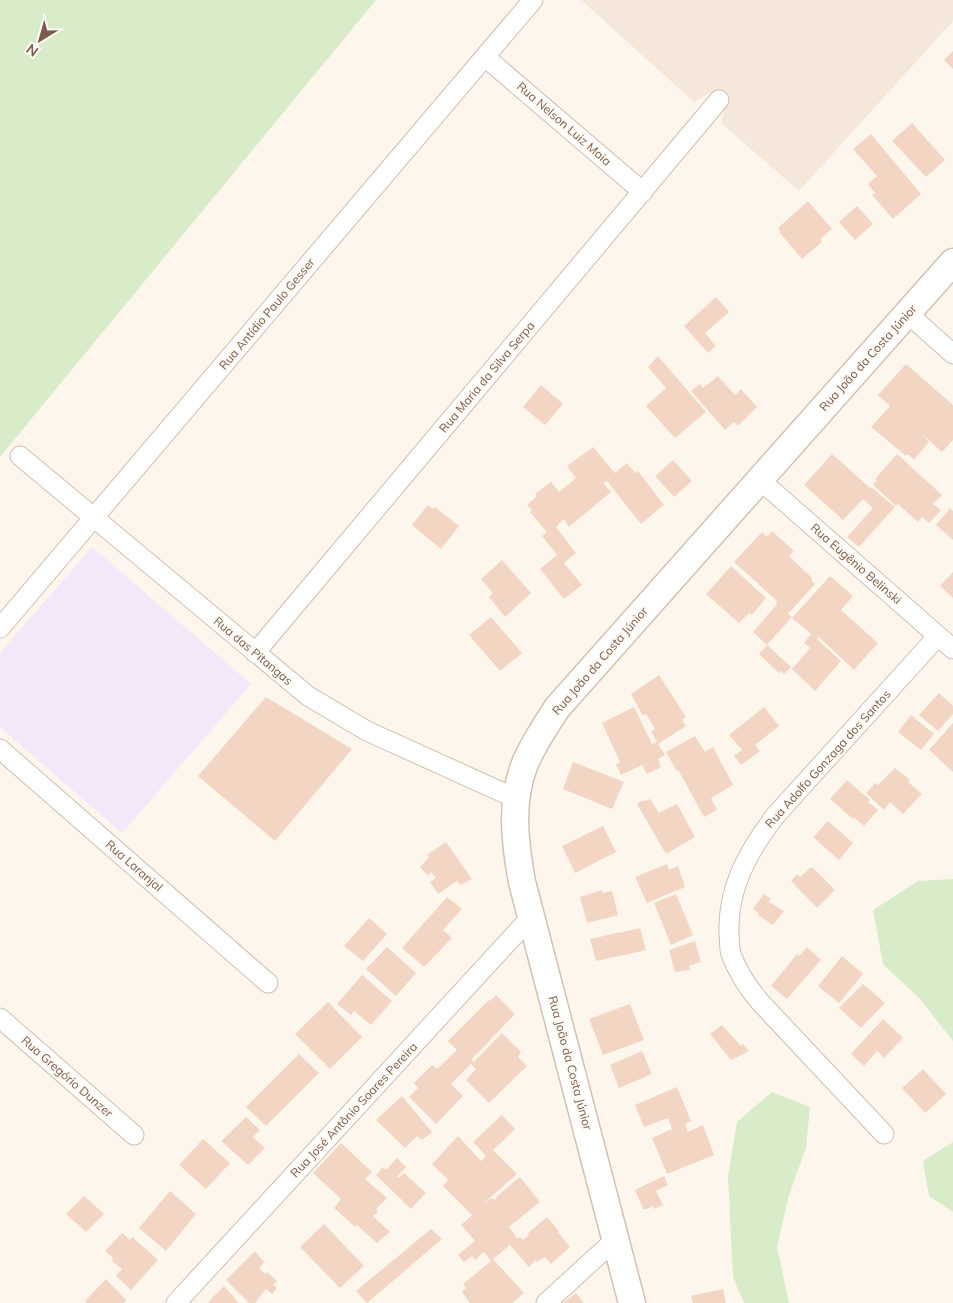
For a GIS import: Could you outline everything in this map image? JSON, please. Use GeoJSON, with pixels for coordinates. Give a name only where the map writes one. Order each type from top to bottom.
{"type":"FeatureCollection","features":[{"type":"Feature","properties":{"kind":"main road","name":"Rua João da Costa Júnior"},"geometry":{"type":"LineString","coordinates":[[632,1303],[531,917],[516,849],[515,821],[517,798],[524,766],[539,736],[557,708],[953,262]]}},
{"type":"Feature","properties":{"kind":"street","name":"Rua Antídio Paulo Gesser"},"geometry":{"type":"LineString","coordinates":[[0,628],[533,0]]}},
{"type":"Feature","properties":{"kind":"street","name":"Rua Nelson Luiz Maia"},"geometry":{"type":"LineString","coordinates":[[485,56],[643,192]]}},
{"type":"Feature","properties":{"kind":"street","name":"Rua Maria da Silva Serpa"},"geometry":{"type":"LineString","coordinates":[[255,654],[719,100]]}},
{"type":"Feature","properties":{"kind":"street"},"geometry":{"type":"LineString","coordinates":[[907,313],[953,354]]}},
{"type":"Feature","properties":{"kind":"street","name":"Rua das Pitangas"},"geometry":{"type":"LineString","coordinates":[[20,456],[255,654],[308,696],[367,731],[517,798]]}},
{"type":"Feature","properties":{"kind":"street","name":"Rua Eugênio Belinski"},"geometry":{"type":"LineString","coordinates":[[760,480],[953,649]]}},
{"type":"Feature","properties":{"kind":"street","name":"Rua Adolfo Gonzaga dos Santos"},"geometry":{"type":"LineString","coordinates":[[884,1134],[761,1003],[743,981],[730,952],[728,921],[732,895],[741,870],[754,844],[775,816],[938,636]]}},
{"type":"Feature","properties":{"kind":"street","name":"Rua Laranjal"},"geometry":{"type":"LineString","coordinates":[[0,750],[268,983]]}},
{"type":"Feature","properties":{"kind":"street","name":"Rua José Antônio Soares Pereira"},"geometry":{"type":"LineString","coordinates":[[176,1303],[531,917]]}},
{"type":"Feature","properties":{"kind":"street","name":"Rua Gregório Dunzer"},"geometry":{"type":"LineString","coordinates":[[0,1018],[134,1135]]}},
{"type":"Feature","properties":{"kind":"street"},"geometry":{"type":"LineString","coordinates":[[546,1303],[616,1239]]}},
{"type":"Feature","properties":{"kind":"shaded area"},"geometry":{"type":"Polygon","coordinates":[[[581,0],[953,0],[953,21],[799,191],[721,123],[726,105],[710,93],[694,102],[581,0]]]}},
{"type":"Feature","properties":{"kind":"shaded area"},"geometry":{"type":"Polygon","coordinates":[[[92,547],[251,684],[122,833],[0,727],[0,653],[92,547]]]}},
{"type":"Feature","properties":{"kind":"green space"},"geometry":{"type":"Polygon","coordinates":[[[0,0],[376,0],[0,457],[0,0]]]}},
{"type":"Feature","properties":{"kind":"green space"},"geometry":{"type":"Polygon","coordinates":[[[953,879],[953,1041],[920,999],[883,964],[873,910],[918,881],[953,879]]]}},
{"type":"Feature","properties":{"kind":"green space"},"geometry":{"type":"Polygon","coordinates":[[[772,1092],[810,1107],[806,1148],[789,1195],[777,1247],[789,1303],[744,1303],[733,1277],[728,1176],[737,1122],[772,1092]]]}},
{"type":"Feature","properties":{"kind":"green space"},"geometry":{"type":"Polygon","coordinates":[[[953,1142],[953,1212],[929,1196],[923,1161],[953,1142]]]}},
{"type":"Feature","properties":{"kind":"building"},"geometry":{"type":"Polygon","coordinates":[[[953,51],[953,69],[944,60],[953,51]]]}},
{"type":"Feature","properties":{"kind":"building"},"geometry":{"type":"Polygon","coordinates":[[[912,123],[945,160],[926,177],[892,141],[912,123]]]}},
{"type":"Feature","properties":{"kind":"building"},"geometry":{"type":"Polygon","coordinates":[[[871,134],[921,194],[893,219],[872,195],[875,193],[868,184],[877,176],[853,149],[871,134]]]}},
{"type":"Feature","properties":{"kind":"building"},"geometry":{"type":"Polygon","coordinates":[[[808,201],[832,229],[820,239],[822,242],[802,259],[779,232],[778,228],[808,201]]]}},
{"type":"Feature","properties":{"kind":"building"},"geometry":{"type":"Polygon","coordinates":[[[857,206],[873,224],[855,240],[839,222],[857,206]]]}},
{"type":"Feature","properties":{"kind":"building"},"geometry":{"type":"Polygon","coordinates":[[[716,297],[729,312],[705,333],[716,346],[708,353],[684,326],[716,297]]]}},
{"type":"Feature","properties":{"kind":"building"},"geometry":{"type":"Polygon","coordinates":[[[658,356],[706,412],[675,438],[646,406],[666,388],[648,367],[658,356]]]}},
{"type":"Feature","properties":{"kind":"building"},"geometry":{"type":"Polygon","coordinates":[[[906,364],[953,405],[953,440],[942,452],[921,433],[929,442],[914,460],[908,454],[906,456],[871,427],[890,406],[878,395],[906,364]]]}},
{"type":"Feature","properties":{"kind":"building"},"geometry":{"type":"Polygon","coordinates":[[[718,376],[735,395],[741,389],[757,407],[738,426],[734,422],[725,430],[691,391],[700,384],[703,388],[718,376]]]}},
{"type":"Feature","properties":{"kind":"building"},"geometry":{"type":"Polygon","coordinates":[[[541,385],[563,404],[545,425],[523,407],[541,385]]]}},
{"type":"Feature","properties":{"kind":"building"},"geometry":{"type":"Polygon","coordinates":[[[593,447],[615,473],[627,463],[635,473],[638,471],[664,505],[641,524],[607,481],[603,483],[611,492],[569,527],[564,519],[556,527],[576,553],[564,563],[582,585],[564,599],[540,569],[557,555],[542,536],[547,532],[530,512],[532,510],[527,505],[537,496],[535,494],[551,482],[559,492],[576,478],[567,466],[593,447]]]}},
{"type":"Feature","properties":{"kind":"building"},"geometry":{"type":"Polygon","coordinates":[[[832,454],[870,488],[895,507],[859,547],[847,537],[873,508],[863,499],[843,520],[804,485],[832,454]]]}},
{"type":"Feature","properties":{"kind":"building"},"geometry":{"type":"Polygon","coordinates":[[[897,454],[942,495],[933,504],[941,510],[929,523],[922,517],[918,522],[898,504],[896,506],[873,485],[877,480],[875,479],[897,454]]]}},
{"type":"Feature","properties":{"kind":"building"},"geometry":{"type":"Polygon","coordinates":[[[673,460],[692,481],[674,497],[655,476],[673,460]]]}},
{"type":"Feature","properties":{"kind":"building"},"geometry":{"type":"Polygon","coordinates":[[[428,505],[433,509],[435,507],[459,526],[441,549],[412,525],[428,505]]]}},
{"type":"Feature","properties":{"kind":"building"},"geometry":{"type":"Polygon","coordinates":[[[950,508],[953,511],[953,540],[936,525],[950,508]]]}},
{"type":"Feature","properties":{"kind":"building"},"geometry":{"type":"Polygon","coordinates":[[[772,531],[794,551],[789,556],[812,578],[811,580],[815,584],[788,614],[792,617],[767,645],[753,632],[777,604],[777,601],[734,562],[762,532],[767,537],[772,531]]]}},
{"type":"Feature","properties":{"kind":"building"},"geometry":{"type":"Polygon","coordinates":[[[502,560],[531,593],[505,617],[489,597],[493,593],[481,579],[502,560]]]}},
{"type":"Feature","properties":{"kind":"building"},"geometry":{"type":"Polygon","coordinates":[[[731,566],[766,598],[752,615],[749,613],[739,623],[706,594],[731,566]]]}},
{"type":"Feature","properties":{"kind":"building"},"geometry":{"type":"Polygon","coordinates":[[[953,572],[953,598],[940,586],[953,572]]]}},
{"type":"Feature","properties":{"kind":"building"},"geometry":{"type":"Polygon","coordinates":[[[830,576],[853,596],[841,610],[878,643],[854,670],[819,637],[817,639],[841,661],[815,691],[792,669],[810,648],[804,643],[811,634],[792,618],[830,576]]]}},
{"type":"Feature","properties":{"kind":"building"},"geometry":{"type":"Polygon","coordinates":[[[491,617],[522,653],[500,671],[469,635],[491,617]]]}},
{"type":"Feature","properties":{"kind":"building"},"geometry":{"type":"Polygon","coordinates":[[[767,645],[791,667],[784,674],[781,671],[779,673],[759,654],[767,645]]]}},
{"type":"Feature","properties":{"kind":"building"},"geometry":{"type":"Polygon","coordinates":[[[659,675],[686,717],[682,720],[686,726],[658,744],[665,755],[658,759],[661,767],[647,774],[642,765],[621,775],[616,764],[620,762],[602,723],[634,707],[652,744],[657,742],[651,731],[655,729],[646,714],[643,716],[631,694],[659,675]]]}},
{"type":"Feature","properties":{"kind":"building"},"geometry":{"type":"Polygon","coordinates":[[[939,693],[953,706],[953,714],[938,731],[919,715],[939,693]]]}},
{"type":"Feature","properties":{"kind":"building"},"geometry":{"type":"Polygon","coordinates":[[[266,697],[352,749],[275,841],[198,776],[266,697]]]}},
{"type":"Feature","properties":{"kind":"building"},"geometry":{"type":"Polygon","coordinates":[[[764,707],[779,726],[755,745],[760,751],[741,765],[734,756],[742,750],[729,735],[764,707]]]}},
{"type":"Feature","properties":{"kind":"building"},"geometry":{"type":"Polygon","coordinates":[[[911,715],[934,734],[921,750],[898,732],[911,715]]]}},
{"type":"Feature","properties":{"kind":"building"},"geometry":{"type":"Polygon","coordinates":[[[953,723],[953,772],[929,750],[953,723]]]}},
{"type":"Feature","properties":{"kind":"building"},"geometry":{"type":"Polygon","coordinates":[[[695,736],[705,752],[713,747],[733,785],[711,798],[717,810],[704,817],[679,771],[677,771],[666,752],[695,736]]]}},
{"type":"Feature","properties":{"kind":"building"},"geometry":{"type":"Polygon","coordinates":[[[573,762],[624,782],[612,809],[563,789],[573,762]]]}},
{"type":"Feature","properties":{"kind":"building"},"geometry":{"type":"Polygon","coordinates":[[[895,768],[910,780],[908,782],[922,794],[903,814],[890,802],[884,810],[866,793],[875,783],[878,785],[895,768]]]}},
{"type":"Feature","properties":{"kind":"building"},"geometry":{"type":"Polygon","coordinates":[[[847,780],[870,800],[868,802],[878,810],[864,826],[830,799],[847,780]]]}},
{"type":"Feature","properties":{"kind":"building"},"geometry":{"type":"Polygon","coordinates":[[[650,799],[659,813],[677,804],[695,837],[666,854],[637,804],[650,799]]]}},
{"type":"Feature","properties":{"kind":"building"},"geometry":{"type":"Polygon","coordinates":[[[828,821],[853,843],[839,860],[813,837],[828,821]]]}},
{"type":"Feature","properties":{"kind":"building"},"geometry":{"type":"Polygon","coordinates":[[[603,826],[616,852],[575,873],[562,846],[603,826]]]}},
{"type":"Feature","properties":{"kind":"building"},"geometry":{"type":"Polygon","coordinates":[[[446,842],[472,879],[460,885],[457,881],[438,894],[430,882],[436,878],[431,872],[428,876],[420,867],[429,857],[427,855],[446,842]]]}},
{"type":"Feature","properties":{"kind":"building"},"geometry":{"type":"Polygon","coordinates":[[[667,864],[669,870],[678,866],[685,887],[647,903],[635,877],[667,864]]]}},
{"type":"Feature","properties":{"kind":"building"},"geometry":{"type":"Polygon","coordinates":[[[811,867],[835,890],[817,908],[791,881],[797,874],[800,877],[811,867]]]}},
{"type":"Feature","properties":{"kind":"building"},"geometry":{"type":"Polygon","coordinates":[[[602,890],[602,893],[612,891],[618,915],[587,923],[580,897],[602,890]]]}},
{"type":"Feature","properties":{"kind":"building"},"geometry":{"type":"Polygon","coordinates":[[[676,894],[693,935],[671,945],[654,903],[676,894]]]}},
{"type":"Feature","properties":{"kind":"building"},"geometry":{"type":"Polygon","coordinates":[[[764,894],[771,899],[769,902],[784,911],[773,925],[758,915],[759,913],[753,909],[764,894]]]}},
{"type":"Feature","properties":{"kind":"building"},"geometry":{"type":"Polygon","coordinates":[[[447,897],[462,909],[443,930],[452,938],[424,967],[402,948],[447,897]]]}},
{"type":"Feature","properties":{"kind":"building"},"geometry":{"type":"Polygon","coordinates":[[[369,918],[387,934],[363,961],[344,946],[369,918]]]}},
{"type":"Feature","properties":{"kind":"building"},"geometry":{"type":"Polygon","coordinates":[[[640,928],[646,950],[596,961],[590,939],[640,928]]]}},
{"type":"Feature","properties":{"kind":"building"},"geometry":{"type":"Polygon","coordinates":[[[695,941],[701,962],[689,966],[690,970],[675,972],[669,950],[695,941]]]}},
{"type":"Feature","properties":{"kind":"building"},"geometry":{"type":"Polygon","coordinates":[[[387,947],[416,973],[396,996],[366,969],[387,947]]]}},
{"type":"Feature","properties":{"kind":"building"},"geometry":{"type":"Polygon","coordinates":[[[807,947],[821,960],[787,999],[771,986],[797,954],[799,956],[807,947]]]}},
{"type":"Feature","properties":{"kind":"building"},"geometry":{"type":"Polygon","coordinates":[[[842,956],[863,974],[839,1003],[818,986],[842,956]]]}},
{"type":"Feature","properties":{"kind":"building"},"geometry":{"type":"Polygon","coordinates":[[[362,975],[392,1001],[371,1025],[354,1011],[351,1015],[337,1004],[362,975]]]}},
{"type":"Feature","properties":{"kind":"building"},"geometry":{"type":"Polygon","coordinates":[[[863,984],[885,1003],[861,1028],[839,1008],[863,984]]]}},
{"type":"Feature","properties":{"kind":"building"},"geometry":{"type":"Polygon","coordinates":[[[496,995],[515,1014],[471,1060],[474,1062],[502,1033],[521,1052],[518,1057],[527,1066],[489,1103],[466,1080],[476,1069],[471,1064],[451,1084],[463,1096],[436,1124],[409,1097],[418,1088],[414,1083],[432,1065],[437,1069],[457,1050],[448,1041],[496,995]]]}},
{"type":"Feature","properties":{"kind":"building"},"geometry":{"type":"Polygon","coordinates":[[[328,1002],[362,1037],[330,1069],[295,1034],[328,1002]]]}},
{"type":"Feature","properties":{"kind":"building"},"geometry":{"type":"Polygon","coordinates":[[[630,1004],[644,1040],[603,1055],[589,1019],[630,1004]]]}},
{"type":"Feature","properties":{"kind":"building"},"geometry":{"type":"Polygon","coordinates":[[[883,1019],[903,1038],[884,1058],[877,1051],[864,1066],[851,1054],[883,1019]]]}},
{"type":"Feature","properties":{"kind":"building"},"geometry":{"type":"Polygon","coordinates":[[[722,1025],[741,1046],[743,1044],[749,1051],[731,1060],[710,1034],[722,1025]]]}},
{"type":"Feature","properties":{"kind":"building"},"geometry":{"type":"Polygon","coordinates":[[[642,1051],[652,1074],[619,1088],[610,1065],[642,1051]]]}},
{"type":"Feature","properties":{"kind":"building"},"geometry":{"type":"Polygon","coordinates":[[[299,1054],[319,1073],[266,1126],[246,1107],[299,1054]]]}},
{"type":"Feature","properties":{"kind":"building"},"geometry":{"type":"Polygon","coordinates":[[[923,1069],[946,1094],[925,1113],[902,1088],[923,1069]]]}},
{"type":"Feature","properties":{"kind":"building"},"geometry":{"type":"Polygon","coordinates":[[[677,1087],[691,1121],[685,1124],[688,1132],[703,1125],[714,1155],[667,1174],[652,1138],[672,1129],[668,1118],[644,1127],[635,1105],[677,1087]]]}},
{"type":"Feature","properties":{"kind":"building"},"geometry":{"type":"Polygon","coordinates":[[[402,1096],[432,1132],[422,1140],[417,1136],[405,1148],[376,1120],[402,1096]]]}},
{"type":"Feature","properties":{"kind":"building"},"geometry":{"type":"Polygon","coordinates":[[[502,1115],[515,1129],[493,1150],[517,1174],[484,1203],[492,1198],[494,1200],[497,1198],[520,1177],[540,1202],[509,1227],[518,1239],[520,1237],[523,1240],[529,1235],[528,1233],[547,1217],[570,1247],[551,1264],[545,1257],[537,1262],[536,1260],[529,1267],[510,1245],[493,1259],[524,1293],[512,1303],[470,1303],[462,1292],[466,1288],[463,1284],[491,1261],[484,1252],[475,1260],[472,1256],[464,1262],[458,1255],[475,1241],[461,1225],[472,1215],[443,1186],[448,1180],[432,1164],[458,1136],[481,1161],[486,1156],[473,1142],[502,1115]]]}},
{"type":"Feature","properties":{"kind":"building"},"geometry":{"type":"Polygon","coordinates":[[[246,1117],[260,1130],[253,1137],[265,1148],[248,1165],[221,1141],[246,1117]]]}},
{"type":"Feature","properties":{"kind":"building"},"geometry":{"type":"Polygon","coordinates":[[[203,1139],[230,1163],[206,1189],[179,1165],[203,1139]]]}},
{"type":"Feature","properties":{"kind":"building"},"geometry":{"type":"Polygon","coordinates":[[[341,1143],[372,1172],[365,1179],[387,1198],[376,1209],[378,1212],[373,1216],[390,1232],[377,1243],[334,1208],[341,1199],[313,1173],[341,1143]]]}},
{"type":"Feature","properties":{"kind":"building"},"geometry":{"type":"Polygon","coordinates":[[[397,1158],[406,1167],[397,1177],[399,1178],[404,1173],[426,1193],[411,1209],[376,1175],[383,1167],[386,1170],[397,1158]]]}},
{"type":"Feature","properties":{"kind":"building"},"geometry":{"type":"Polygon","coordinates":[[[664,1176],[668,1185],[656,1191],[663,1205],[654,1209],[653,1206],[644,1210],[635,1190],[664,1176]]]}},
{"type":"Feature","properties":{"kind":"building"},"geometry":{"type":"Polygon","coordinates":[[[170,1191],[196,1214],[166,1251],[139,1228],[170,1191]]]}},
{"type":"Feature","properties":{"kind":"building"},"geometry":{"type":"Polygon","coordinates":[[[84,1196],[104,1214],[86,1232],[66,1214],[84,1196]]]}},
{"type":"Feature","properties":{"kind":"building"},"geometry":{"type":"Polygon","coordinates":[[[324,1224],[364,1266],[340,1288],[300,1247],[324,1224]]]}},
{"type":"Feature","properties":{"kind":"building"},"geometry":{"type":"Polygon","coordinates":[[[431,1229],[442,1239],[367,1303],[356,1291],[431,1229]]]}},
{"type":"Feature","properties":{"kind":"building"},"geometry":{"type":"Polygon","coordinates":[[[122,1233],[130,1240],[132,1237],[158,1260],[131,1290],[116,1276],[122,1269],[112,1261],[113,1258],[105,1251],[122,1233]]]}},
{"type":"Feature","properties":{"kind":"building"},"geometry":{"type":"Polygon","coordinates":[[[255,1251],[264,1262],[259,1268],[277,1281],[273,1285],[277,1288],[272,1294],[266,1289],[255,1303],[249,1303],[226,1280],[255,1251]]]}},
{"type":"Feature","properties":{"kind":"building"},"geometry":{"type":"Polygon","coordinates":[[[106,1279],[126,1300],[123,1303],[87,1303],[85,1301],[106,1279]]]}},
{"type":"Feature","properties":{"kind":"building"},"geometry":{"type":"Polygon","coordinates":[[[224,1286],[239,1303],[207,1303],[224,1286]]]}},
{"type":"Feature","properties":{"kind":"building"},"geometry":{"type":"Polygon","coordinates":[[[723,1289],[726,1303],[693,1303],[691,1296],[723,1289]]]}},
{"type":"Feature","properties":{"kind":"building"},"geometry":{"type":"Polygon","coordinates":[[[576,1293],[584,1303],[563,1303],[576,1293]]]}}]}
